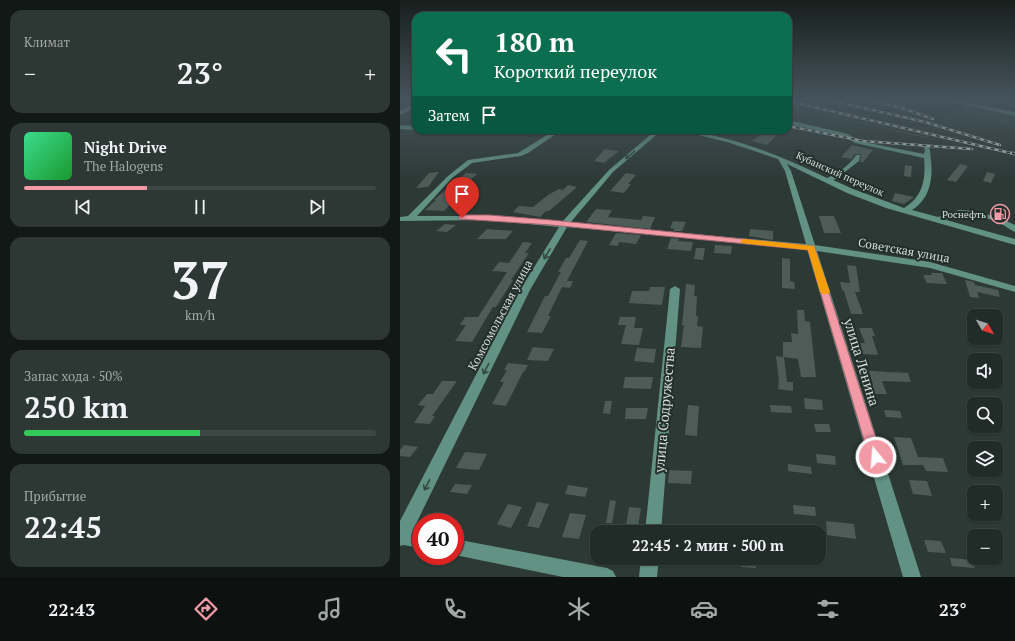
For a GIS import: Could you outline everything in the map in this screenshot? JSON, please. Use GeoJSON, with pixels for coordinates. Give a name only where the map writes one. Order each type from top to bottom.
{"type":"FeatureCollection","features":[{"type":"Feature","properties":{"kind":"street"},"geometry":{"type":"LineString","coordinates":[[400,127],[412,128]]}},
{"type":"Feature","properties":{"kind":"street"},"geometry":{"type":"LineString","coordinates":[[812,127],[846,135],[858,142],[927,157]]}},
{"type":"Feature","properties":{"kind":"street"},"geometry":{"type":"LineString","coordinates":[[410,218],[450,177],[464,165],[476,159],[519,155],[553,134]]}},
{"type":"Feature","properties":{"kind":"street","name":"Комсомольская улица"},"geometry":{"type":"LineString","coordinates":[[400,537],[525,290],[564,225],[585,199],[611,171],[654,134]]}},
{"type":"Feature","properties":{"kind":"street","name":"Кубанский переулок"},"geometry":{"type":"LineString","coordinates":[[698,134],[729,141],[780,158],[870,200],[1015,242]]}},
{"type":"Feature","properties":{"kind":"street"},"geometry":{"type":"LineString","coordinates":[[905,211],[915,206],[921,199],[928,177],[926,146]]}},
{"type":"Feature","properties":{"kind":"street"},"geometry":{"type":"LineString","coordinates":[[827,180],[841,173],[857,160],[858,156]]}},
{"type":"Feature","properties":{"kind":"street","name":"улица Ленина"},"geometry":{"type":"LineString","coordinates":[[780,158],[788,171],[912,577]]}},
{"type":"Feature","properties":{"kind":"street"},"geometry":{"type":"LineString","coordinates":[[938,220],[962,212],[978,214],[999,220],[1015,229]]}},
{"type":"Feature","properties":{"kind":"street","name":"Советская улица"},"geometry":{"type":"LineString","coordinates":[[400,220],[410,218],[489,218],[811,248],[930,265],[1015,289]]}},
{"type":"Feature","properties":{"kind":"street","name":"улица Содружества"},"geometry":{"type":"LineString","coordinates":[[654,525],[675,289]]}},
{"type":"Feature","properties":{"kind":"street"},"geometry":{"type":"LineString","coordinates":[[400,537],[412,539]]}},
{"type":"Feature","properties":{"kind":"street"},"geometry":{"type":"LineString","coordinates":[[464,549],[607,577]]}},
{"type":"Feature","properties":{"kind":"street"},"geometry":{"type":"LineString","coordinates":[[648,577],[649,565]]}},
{"type":"Feature","properties":{"kind":"path"},"geometry":{"type":"LineString","coordinates":[[882,127],[925,136],[936,127]]}},
{"type":"Feature","properties":{"kind":"building"},"geometry":{"type":"Polygon","coordinates":[[[778,134],[767,145],[752,141],[760,135],[778,134]]]}},
{"type":"Feature","properties":{"kind":"building"},"geometry":{"type":"Polygon","coordinates":[[[852,145],[873,150],[863,162],[860,162],[860,154],[855,154],[851,159],[841,157],[852,145]]]}},
{"type":"Feature","properties":{"kind":"building"},"geometry":{"type":"Polygon","coordinates":[[[605,149],[619,151],[604,163],[594,161],[605,149]]]}},
{"type":"Feature","properties":{"kind":"building"},"geometry":{"type":"Polygon","coordinates":[[[960,164],[968,166],[956,182],[947,180],[960,164]]]}},
{"type":"Feature","properties":{"kind":"building"},"geometry":{"type":"Polygon","coordinates":[[[905,165],[912,166],[911,177],[904,176],[905,165]]]}},
{"type":"Feature","properties":{"kind":"building"},"geometry":{"type":"Polygon","coordinates":[[[439,172],[428,187],[416,188],[429,173],[439,172]]]}},
{"type":"Feature","properties":{"kind":"building"},"geometry":{"type":"Polygon","coordinates":[[[987,172],[995,174],[991,183],[983,181],[987,172]]]}},
{"type":"Feature","properties":{"kind":"building"},"geometry":{"type":"Polygon","coordinates":[[[466,173],[477,174],[458,190],[464,190],[444,211],[425,210],[436,200],[434,200],[436,198],[466,173]]]}},
{"type":"Feature","properties":{"kind":"building"},"geometry":{"type":"Polygon","coordinates":[[[626,173],[636,175],[628,184],[631,184],[624,193],[610,191],[626,173]]]}},
{"type":"Feature","properties":{"kind":"building"},"geometry":{"type":"Polygon","coordinates":[[[568,185],[577,187],[540,217],[513,212],[519,206],[533,207],[548,195],[559,189],[563,190],[568,185]]]}},
{"type":"Feature","properties":{"kind":"building"},"geometry":{"type":"Polygon","coordinates":[[[895,193],[914,197],[904,204],[892,201],[895,193]]]}},
{"type":"Feature","properties":{"kind":"building"},"geometry":{"type":"Polygon","coordinates":[[[596,209],[612,210],[608,217],[641,220],[643,216],[655,217],[650,229],[586,222],[596,209]]]}},
{"type":"Feature","properties":{"kind":"building"},"geometry":{"type":"Polygon","coordinates":[[[819,216],[834,216],[841,233],[824,233],[819,216]]]}},
{"type":"Feature","properties":{"kind":"building"},"geometry":{"type":"Polygon","coordinates":[[[673,221],[686,222],[682,231],[674,231],[674,229],[670,228],[673,221]]]}},
{"type":"Feature","properties":{"kind":"building"},"geometry":{"type":"Polygon","coordinates":[[[445,224],[456,225],[447,232],[436,231],[445,224]]]}},
{"type":"Feature","properties":{"kind":"building"},"geometry":{"type":"Polygon","coordinates":[[[487,229],[513,231],[506,239],[477,239],[487,229]]]}},
{"type":"Feature","properties":{"kind":"building"},"geometry":{"type":"Polygon","coordinates":[[[750,229],[773,231],[773,240],[749,236],[750,229]]]}},
{"type":"Feature","properties":{"kind":"building"},"geometry":{"type":"Polygon","coordinates":[[[616,233],[641,235],[636,244],[619,242],[618,246],[609,245],[616,233]]]}},
{"type":"Feature","properties":{"kind":"building"},"geometry":{"type":"Polygon","coordinates":[[[671,238],[679,239],[678,241],[693,242],[691,251],[667,249],[671,238]]]}},
{"type":"Feature","properties":{"kind":"building"},"geometry":{"type":"Polygon","coordinates":[[[580,240],[588,241],[567,281],[573,281],[570,288],[562,287],[548,316],[551,316],[542,333],[527,332],[545,296],[548,296],[561,272],[558,272],[566,258],[569,258],[580,240]]]}},
{"type":"Feature","properties":{"kind":"building"},"geometry":{"type":"Polygon","coordinates":[[[523,242],[532,243],[525,253],[529,253],[511,280],[513,280],[496,307],[493,307],[472,342],[455,341],[466,325],[460,325],[465,317],[478,317],[507,272],[492,271],[499,262],[509,263],[523,242]]]}},
{"type":"Feature","properties":{"kind":"building"},"geometry":{"type":"Polygon","coordinates":[[[715,245],[732,246],[731,254],[714,253],[715,245]]]}},
{"type":"Feature","properties":{"kind":"building"},"geometry":{"type":"Polygon","coordinates":[[[696,248],[705,248],[703,260],[694,259],[696,248]]]}},
{"type":"Feature","properties":{"kind":"building"},"geometry":{"type":"Polygon","coordinates":[[[782,258],[790,259],[790,281],[794,282],[795,289],[782,288],[782,258]]]}},
{"type":"Feature","properties":{"kind":"building"},"geometry":{"type":"Polygon","coordinates":[[[847,265],[856,266],[860,292],[855,292],[863,314],[851,314],[844,291],[842,290],[840,282],[850,283],[847,265]]]}},
{"type":"Feature","properties":{"kind":"building"},"geometry":{"type":"Polygon","coordinates":[[[931,273],[942,273],[947,284],[927,283],[923,275],[932,275],[931,273]]]}},
{"type":"Feature","properties":{"kind":"building"},"geometry":{"type":"Polygon","coordinates":[[[965,280],[974,282],[975,285],[998,290],[1000,297],[977,292],[979,298],[970,297],[965,280]]]}},
{"type":"Feature","properties":{"kind":"building"},"geometry":{"type":"Polygon","coordinates":[[[686,284],[695,285],[694,296],[697,296],[697,326],[703,327],[701,348],[681,347],[684,325],[682,325],[686,284]]]}},
{"type":"Feature","properties":{"kind":"building"},"geometry":{"type":"Polygon","coordinates":[[[650,287],[665,287],[662,305],[629,303],[632,291],[649,291],[650,287]]]}},
{"type":"Feature","properties":{"kind":"building"},"geometry":{"type":"Polygon","coordinates":[[[797,310],[804,310],[805,321],[810,322],[816,377],[801,377],[798,359],[784,357],[787,382],[793,382],[793,391],[778,389],[779,381],[776,356],[783,357],[783,342],[792,342],[791,333],[798,334],[797,310]]]}},
{"type":"Feature","properties":{"kind":"building"},"geometry":{"type":"Polygon","coordinates":[[[620,317],[636,317],[634,328],[643,328],[639,345],[621,344],[626,325],[618,325],[620,317]]]}},
{"type":"Feature","properties":{"kind":"building"},"geometry":{"type":"Polygon","coordinates":[[[859,328],[872,328],[875,336],[872,336],[878,355],[863,354],[860,343],[865,343],[859,328]]]}},
{"type":"Feature","properties":{"kind":"building"},"geometry":{"type":"Polygon","coordinates":[[[533,347],[554,349],[548,361],[527,360],[533,347]]]}},
{"type":"Feature","properties":{"kind":"building"},"geometry":{"type":"Polygon","coordinates":[[[637,348],[656,349],[654,363],[634,361],[637,348]]]}},
{"type":"Feature","properties":{"kind":"building"},"geometry":{"type":"Polygon","coordinates":[[[508,363],[528,365],[506,406],[492,404],[504,382],[500,382],[507,370],[504,370],[508,363]]]}},
{"type":"Feature","properties":{"kind":"building"},"geometry":{"type":"Polygon","coordinates":[[[869,371],[908,373],[911,382],[882,381],[887,394],[874,394],[869,371]]]}},
{"type":"Feature","properties":{"kind":"building"},"geometry":{"type":"Polygon","coordinates":[[[625,377],[653,377],[651,389],[623,388],[625,377]]]}},
{"type":"Feature","properties":{"kind":"building"},"geometry":{"type":"Polygon","coordinates":[[[442,381],[457,381],[432,416],[435,416],[430,424],[414,423],[425,406],[418,405],[427,394],[433,394],[442,381]]]}},
{"type":"Feature","properties":{"kind":"building"},"geometry":{"type":"Polygon","coordinates":[[[804,398],[822,400],[823,410],[805,409],[804,398]]]}},
{"type":"Feature","properties":{"kind":"building"},"geometry":{"type":"Polygon","coordinates":[[[605,401],[612,401],[610,414],[603,413],[605,401]]]}},
{"type":"Feature","properties":{"kind":"building"},"geometry":{"type":"Polygon","coordinates":[[[688,405],[699,406],[697,436],[685,435],[688,405]]]}},
{"type":"Feature","properties":{"kind":"building"},"geometry":{"type":"Polygon","coordinates":[[[770,405],[791,406],[792,413],[771,412],[770,405]]]}},
{"type":"Feature","properties":{"kind":"building"},"geometry":{"type":"Polygon","coordinates":[[[626,408],[648,408],[646,419],[625,419],[626,408]]]}},
{"type":"Feature","properties":{"kind":"building"},"geometry":{"type":"Polygon","coordinates":[[[884,410],[900,411],[902,418],[886,417],[884,410]]]}},
{"type":"Feature","properties":{"kind":"building"},"geometry":{"type":"Polygon","coordinates":[[[814,424],[829,424],[831,432],[816,432],[814,424]]]}},
{"type":"Feature","properties":{"kind":"building"},"geometry":{"type":"Polygon","coordinates":[[[894,437],[911,438],[918,457],[943,458],[948,472],[926,471],[923,465],[903,465],[894,437]]]}},
{"type":"Feature","properties":{"kind":"building"},"geometry":{"type":"Polygon","coordinates":[[[404,445],[418,447],[410,457],[400,456],[400,450],[404,445]]]}},
{"type":"Feature","properties":{"kind":"building"},"geometry":{"type":"Polygon","coordinates":[[[465,452],[487,454],[479,470],[456,468],[465,452]]]}},
{"type":"Feature","properties":{"kind":"building"},"geometry":{"type":"Polygon","coordinates":[[[816,454],[835,456],[836,465],[817,463],[816,454]]]}},
{"type":"Feature","properties":{"kind":"building"},"geometry":{"type":"Polygon","coordinates":[[[788,464],[811,467],[812,474],[788,471],[788,464]]]}},
{"type":"Feature","properties":{"kind":"building"},"geometry":{"type":"Polygon","coordinates":[[[669,470],[692,471],[691,484],[668,483],[669,470]]]}},
{"type":"Feature","properties":{"kind":"building"},"geometry":{"type":"Polygon","coordinates":[[[909,480],[927,481],[932,496],[913,494],[909,480]]]}},
{"type":"Feature","properties":{"kind":"building"},"geometry":{"type":"Polygon","coordinates":[[[455,484],[472,485],[467,494],[450,492],[455,484]]]}},
{"type":"Feature","properties":{"kind":"building"},"geometry":{"type":"Polygon","coordinates":[[[568,485],[588,488],[585,497],[565,494],[568,485]]]}},
{"type":"Feature","properties":{"kind":"building"},"geometry":{"type":"Polygon","coordinates":[[[610,500],[616,501],[612,523],[606,523],[610,500]]]}},
{"type":"Feature","properties":{"kind":"building"},"geometry":{"type":"Polygon","coordinates":[[[537,502],[549,504],[539,528],[527,526],[537,502]]]}},
{"type":"Feature","properties":{"kind":"building"},"geometry":{"type":"Polygon","coordinates":[[[508,504],[522,507],[511,528],[497,524],[508,504]]]}},
{"type":"Feature","properties":{"kind":"building"},"geometry":{"type":"Polygon","coordinates":[[[793,505],[815,507],[816,516],[794,514],[793,505]]]}},
{"type":"Feature","properties":{"kind":"building"},"geometry":{"type":"Polygon","coordinates":[[[629,507],[641,508],[638,525],[626,525],[629,507]]]}},
{"type":"Feature","properties":{"kind":"building"},"geometry":{"type":"Polygon","coordinates":[[[570,513],[586,515],[579,539],[562,537],[570,513]]]}},
{"type":"Feature","properties":{"kind":"building"},"geometry":{"type":"Polygon","coordinates":[[[826,521],[854,524],[856,539],[827,535],[826,521]]]}},
{"type":"Feature","properties":{"kind":"building"},"geometry":{"type":"Polygon","coordinates":[[[924,540],[941,541],[946,553],[928,552],[924,540]]]}},
{"type":"Feature","properties":{"kind":"building"},"geometry":{"type":"Polygon","coordinates":[[[950,558],[967,560],[967,565],[974,565],[975,568],[952,566],[950,558]]]}},
{"type":"Feature","properties":{"kind":"building"},"geometry":{"type":"Polygon","coordinates":[[[741,565],[756,565],[756,568],[741,567],[741,565]]]}},
{"type":"Feature","properties":{"kind":"railway"},"geometry":{"type":"LineString","coordinates":[[793,127],[863,141],[972,149]]}},
{"type":"Feature","properties":{"kind":"railway"},"geometry":{"type":"LineString","coordinates":[[899,127],[1015,154],[1012,153]]}},
{"type":"Feature","properties":{"kind":"railway"},"geometry":{"type":"LineString","coordinates":[[941,127],[1000,145]]}},
{"type":"Feature","properties":{"kind":"slow traffic"},"geometry":{"type":"LineString","coordinates":[[744,241],[811,248],[825,292]]}},
{"type":"Feature","properties":{"kind":"place","name":"Роснефть"},"geometry":{"type":"Point","coordinates":[1000,214]}},
{"type":"Feature","properties":{"kind":"route"},"geometry":{"type":"LineString","coordinates":[[462,218],[489,218],[551,223],[811,248],[876,457]]}}]}
